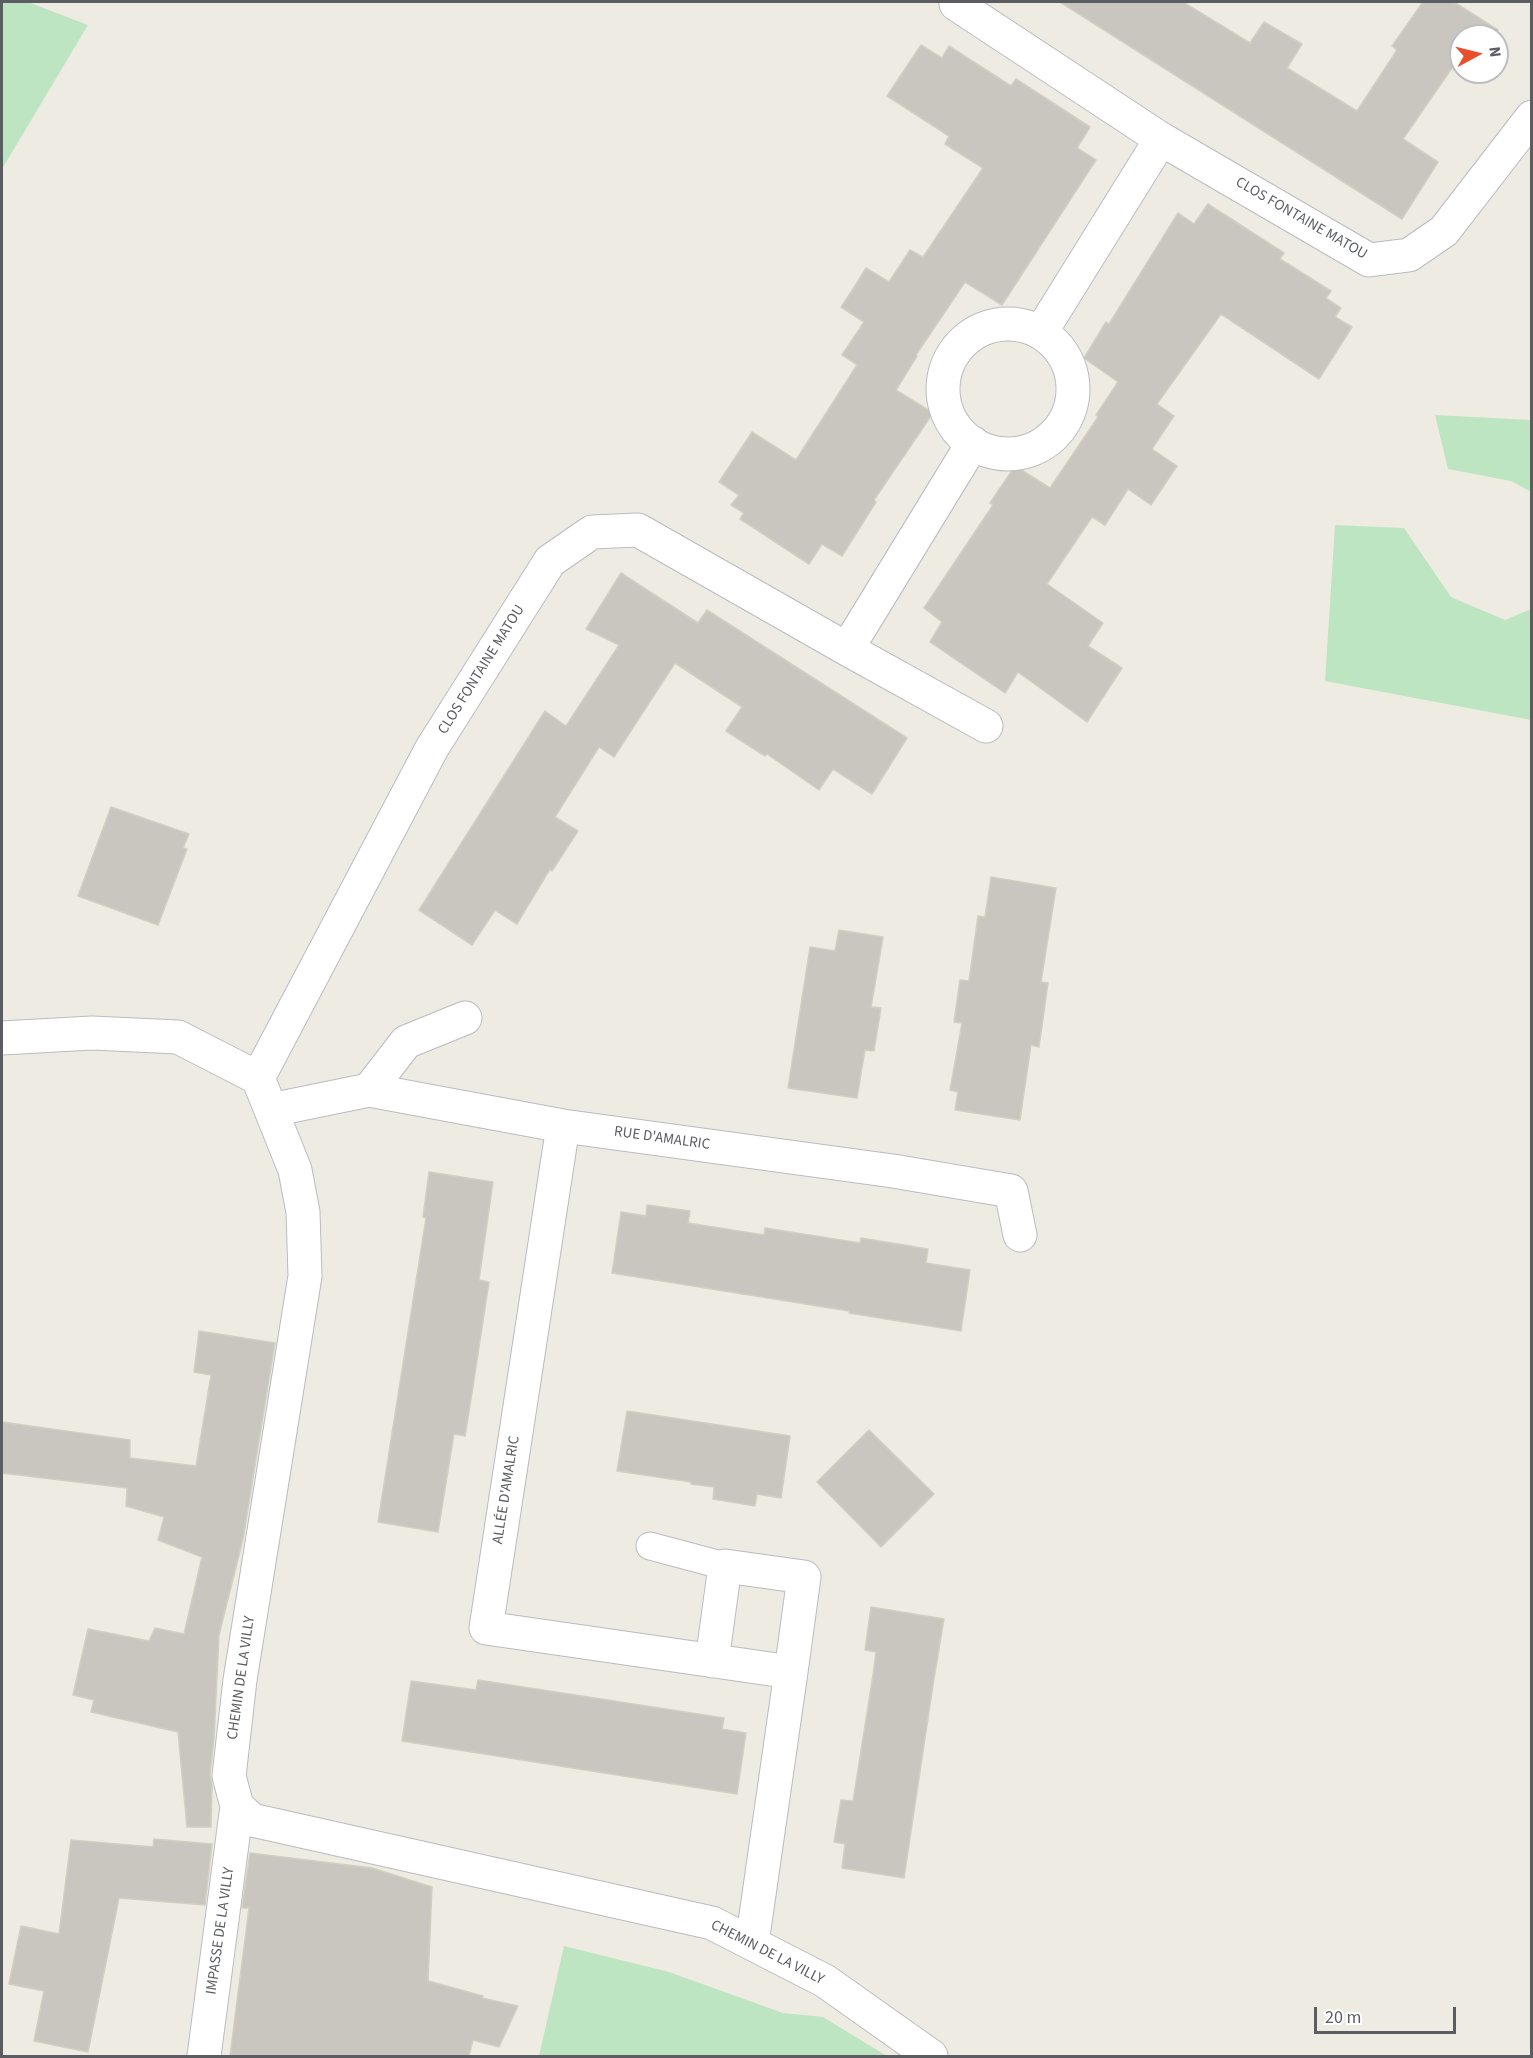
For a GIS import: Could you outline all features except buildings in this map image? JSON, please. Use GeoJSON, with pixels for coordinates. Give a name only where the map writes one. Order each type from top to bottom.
{"type":"FeatureCollection","features":[{"type":"Feature","properties":{"kind":"street","name":"CLOS FONTAINE MATOU"},"geometry":{"type":"LineString","coordinates":[[956,3],[1161,139],[1369,260],[1409,255],[1444,231],[1532,117]]}},
{"type":"Feature","properties":{"kind":"street"},"geometry":{"type":"LineString","coordinates":[[1041,332],[1161,139]]}},
{"type":"Feature","properties":{"kind":"street"},"geometry":{"type":"LineString","coordinates":[[999,324],[1020,324],[1041,332],[1057,346],[1068,363],[1073,383],[1072,404],[1064,423],[1050,438],[1032,449],[1013,454],[992,452],[973,443],[957,429],[947,408],[943,387],[948,364],[960,345],[977,331],[999,324]]}},
{"type":"Feature","properties":{"kind":"street"},"geometry":{"type":"LineString","coordinates":[[847,650],[973,443]]}},
{"type":"Feature","properties":{"kind":"street","name":"CLOS FONTAINE MATOU"},"geometry":{"type":"LineString","coordinates":[[258,1078],[432,748],[550,561],[592,532],[638,530],[847,650],[986,726]]}},
{"type":"Feature","properties":{"kind":"street"},"geometry":{"type":"LineString","coordinates":[[369,1090],[406,1042],[465,1018]]}},
{"type":"Feature","properties":{"kind":"street"},"geometry":{"type":"LineString","coordinates":[[2,1038],[92,1033],[177,1037],[258,1078]]}},
{"type":"Feature","properties":{"kind":"street","name":"CHEMIN DE LA VILLY"},"geometry":{"type":"LineString","coordinates":[[258,1078],[295,1170],[303,1212],[305,1276],[240,1680],[229,1776],[237,1806],[252,1820],[712,1923],[825,1981],[931,2056]]}},
{"type":"Feature","properties":{"kind":"street","name":"RUE D'AMALRIC"},"geometry":{"type":"LineString","coordinates":[[271,1110],[369,1090],[563,1126],[893,1171],[1011,1191],[1020,1235]]}},
{"type":"Feature","properties":{"kind":"street","name":"ALLÉE D'AMALRIC"},"geometry":{"type":"LineString","coordinates":[[563,1126],[486,1628],[791,1672]]}},
{"type":"Feature","properties":{"kind":"street"},"geometry":{"type":"LineString","coordinates":[[712,1660],[725,1566],[804,1577],[752,1943]]}},
{"type":"Feature","properties":{"kind":"street","name":"IMPASSE DE LA VILLY"},"geometry":{"type":"LineString","coordinates":[[204,2056],[237,1806]]}},
{"type":"Feature","properties":{"kind":"lane"},"geometry":{"type":"LineString","coordinates":[[650,1546],[725,1566]]}},
{"type":"Feature","properties":{"kind":"green space"},"geometry":{"type":"Polygon","coordinates":[[[2,2],[28,2],[88,25],[2,169],[2,2]]]}},
{"type":"Feature","properties":{"kind":"green space"},"geometry":{"type":"Polygon","coordinates":[[[1435,415],[1531,420],[1531,492],[1511,481],[1448,469],[1435,415]]]}},
{"type":"Feature","properties":{"kind":"green space"},"geometry":{"type":"Polygon","coordinates":[[[1335,525],[1404,528],[1451,597],[1505,620],[1531,609],[1531,720],[1325,681],[1335,525]]]}},
{"type":"Feature","properties":{"kind":"green space"},"geometry":{"type":"Polygon","coordinates":[[[564,1946],[669,1972],[783,2013],[823,2017],[887,2056],[539,2056],[564,1946]]]}}]}
